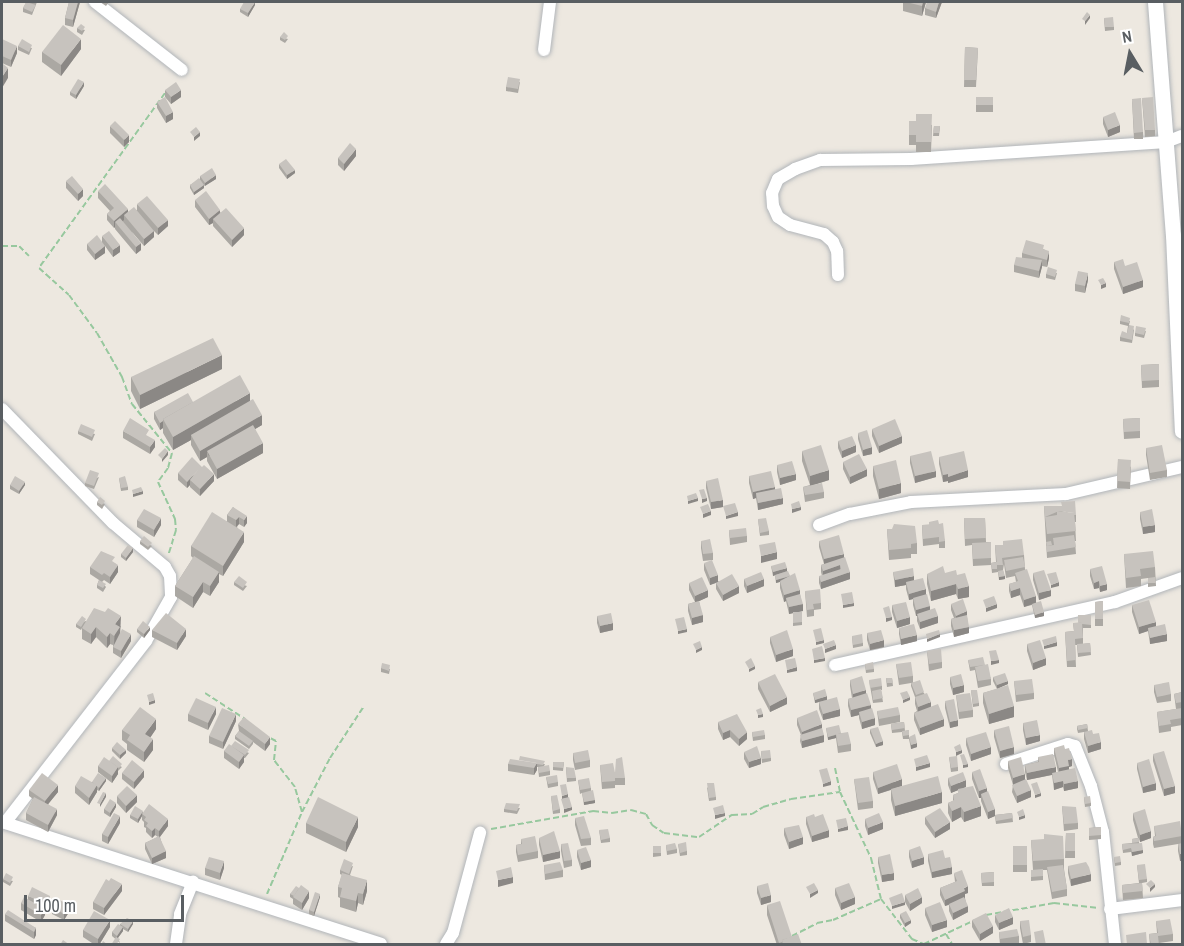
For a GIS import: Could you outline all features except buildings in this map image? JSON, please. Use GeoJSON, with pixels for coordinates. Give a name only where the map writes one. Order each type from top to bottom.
{"type":"FeatureCollection","features":[{"type":"Feature","properties":{"kind":"street"},"geometry":{"type":"LineString","coordinates":[[95,2],[182,70]]}},
{"type":"Feature","properties":{"kind":"street"},"geometry":{"type":"LineString","coordinates":[[544,50],[550,2]]}},
{"type":"Feature","properties":{"kind":"street"},"geometry":{"type":"LineString","coordinates":[[1155,2],[1166,142],[1182,431]]}},
{"type":"Feature","properties":{"kind":"street"},"geometry":{"type":"LineString","coordinates":[[838,275],[837,251],[832,242],[824,234],[790,225],[778,217],[773,206],[772,193],[778,179],[795,169],[820,160],[922,159],[1166,142],[1182,136]]}},
{"type":"Feature","properties":{"kind":"street"},"geometry":{"type":"LineString","coordinates":[[2,408],[113,523],[165,567],[170,576],[171,597],[146,640],[3,823],[193,882],[381,945]]}},
{"type":"Feature","properties":{"kind":"street"},"geometry":{"type":"LineString","coordinates":[[819,525],[850,514],[911,502],[1066,494],[1182,467]]}},
{"type":"Feature","properties":{"kind":"street"},"geometry":{"type":"LineString","coordinates":[[835,665],[1115,602],[1182,578]]}},
{"type":"Feature","properties":{"kind":"street"},"geometry":{"type":"LineString","coordinates":[[1006,764],[1064,745],[1075,746],[1084,765],[1098,812],[1106,852],[1115,945]]}},
{"type":"Feature","properties":{"kind":"street"},"geometry":{"type":"LineString","coordinates":[[446,945],[453,933],[480,833]]}},
{"type":"Feature","properties":{"kind":"street"},"geometry":{"type":"LineString","coordinates":[[176,945],[180,914],[193,882]]}},
{"type":"Feature","properties":{"kind":"street"},"geometry":{"type":"LineString","coordinates":[[1110,909],[1182,900]]}},
{"type":"Feature","properties":{"kind":"path"},"geometry":{"type":"LineString","coordinates":[[149,555],[167,558],[173,541],[175,519],[158,482],[168,468],[172,453],[132,404],[122,377],[97,333],[69,296],[39,268],[168,89]]}},
{"type":"Feature","properties":{"kind":"path"},"geometry":{"type":"LineString","coordinates":[[2,246],[19,246],[29,256]]}},
{"type":"Feature","properties":{"kind":"path"},"geometry":{"type":"LineString","coordinates":[[205,693],[246,720]]}},
{"type":"Feature","properties":{"kind":"path"},"geometry":{"type":"LineString","coordinates":[[263,906],[302,812],[330,758],[364,706]]}},
{"type":"Feature","properties":{"kind":"path"},"geometry":{"type":"LineString","coordinates":[[265,735],[276,741],[274,760],[295,787],[302,812]]}},
{"type":"Feature","properties":{"kind":"path"},"geometry":{"type":"LineString","coordinates":[[835,768],[840,792],[866,844],[881,899],[908,935],[918,942],[930,942],[995,911],[1054,903],[1110,909]]}},
{"type":"Feature","properties":{"kind":"path"},"geometry":{"type":"LineString","coordinates":[[480,833],[500,826],[521,825],[593,811],[612,813],[631,810],[646,814],[652,825],[664,833],[699,837],[732,815],[752,814],[763,807],[791,799],[840,792]]}},
{"type":"Feature","properties":{"kind":"path"},"geometry":{"type":"LineString","coordinates":[[792,936],[817,923],[833,920],[881,899]]}},
{"type":"Feature","properties":{"kind":"path"},"geometry":{"type":"LineString","coordinates":[[946,934],[952,945]]}}]}
